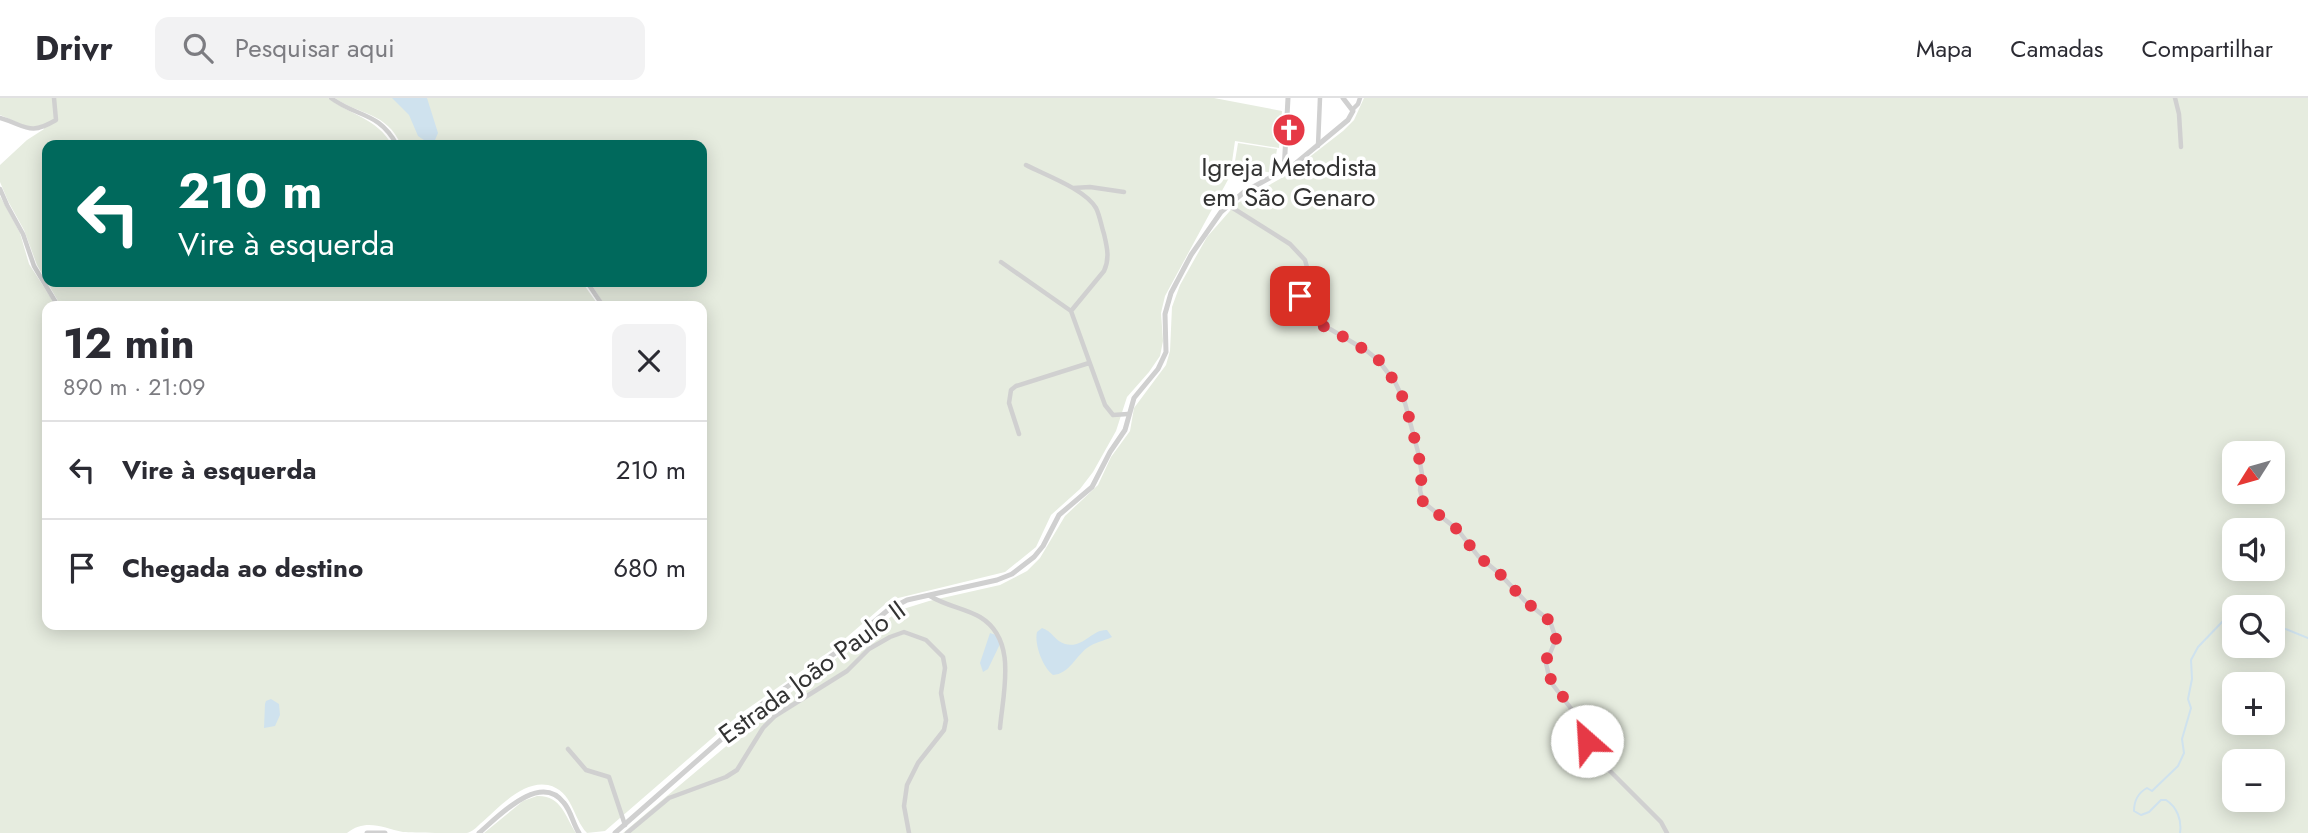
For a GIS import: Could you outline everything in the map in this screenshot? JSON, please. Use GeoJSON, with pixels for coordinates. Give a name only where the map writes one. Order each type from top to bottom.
{"type":"FeatureCollection","features":[{"type":"Feature","properties":{"kind":"street"},"geometry":{"type":"LineString","coordinates":[[0,118],[33,130],[42,128],[56,120],[54,98]]}},
{"type":"Feature","properties":{"kind":"street"},"geometry":{"type":"LineString","coordinates":[[331,98],[349,109],[370,116],[394,140]]}},
{"type":"Feature","properties":{"kind":"street"},"geometry":{"type":"LineString","coordinates":[[1283,171],[1288,98]]}},
{"type":"Feature","properties":{"kind":"street"},"geometry":{"type":"LineString","coordinates":[[1318,147],[1320,98]]}},
{"type":"Feature","properties":{"kind":"street"},"geometry":{"type":"LineString","coordinates":[[1343,98],[1353,109]]}},
{"type":"Feature","properties":{"kind":"street","name":"Estrada João Paulo II"},"geometry":{"type":"LineString","coordinates":[[615,833],[758,707],[844,647],[896,605],[997,580],[1012,574],[1034,556],[1043,546],[1059,515],[1093,487],[1110,452],[1125,430],[1134,398],[1154,376],[1162,362],[1166,341],[1165,314],[1171,293],[1191,255],[1228,204],[1318,147],[1348,120],[1360,98]]}},
{"type":"Feature","properties":{"kind":"street"},"geometry":{"type":"LineString","coordinates":[[2175,98],[2179,114],[2180,147]]}},
{"type":"Feature","properties":{"kind":"street"},"geometry":{"type":"LineString","coordinates":[[1026,165],[1087,197],[1096,208],[1108,256],[1104,271],[1071,311]]}},
{"type":"Feature","properties":{"kind":"street"},"geometry":{"type":"LineString","coordinates":[[1072,188],[1125,192]]}},
{"type":"Feature","properties":{"kind":"street"},"geometry":{"type":"LineString","coordinates":[[0,189],[42,279]]}},
{"type":"Feature","properties":{"kind":"street"},"geometry":{"type":"LineString","coordinates":[[1228,204],[1290,244],[1305,261],[1308,271],[1300,301],[1301,310],[1307,319],[1367,351],[1378,359],[1395,382],[1405,402],[1418,452],[1423,502],[1458,530],[1478,556],[1550,621],[1556,639],[1546,663],[1550,681],[1578,719],[1587,741],[1603,764],[1661,822],[1667,833]]}},
{"type":"Feature","properties":{"kind":"street"},"geometry":{"type":"LineString","coordinates":[[1001,262],[1071,311],[1108,410],[1113,415],[1128,414]]}},
{"type":"Feature","properties":{"kind":"street"},"geometry":{"type":"LineString","coordinates":[[1019,434],[1009,402],[1011,390],[1016,386],[1089,363]]}},
{"type":"Feature","properties":{"kind":"street"},"geometry":{"type":"LineString","coordinates":[[929,595],[951,607],[979,617],[999,636],[1005,671],[1000,728]]}},
{"type":"Feature","properties":{"kind":"street"},"geometry":{"type":"LineString","coordinates":[[627,833],[668,798],[726,777],[737,770],[763,728],[775,716],[847,671],[869,649],[904,632],[935,646],[943,657],[945,668],[941,693],[946,720],[944,730],[918,763],[907,785],[904,806],[909,833]]}},
{"type":"Feature","properties":{"kind":"street"},"geometry":{"type":"LineString","coordinates":[[568,749],[586,770],[609,777],[625,825]]}},
{"type":"Feature","properties":{"kind":"street"},"geometry":{"type":"LineString","coordinates":[[479,833],[518,800],[541,792],[553,794],[564,802],[579,833]]}},
{"type":"Feature","properties":{"kind":"street"},"geometry":{"type":"LineString","coordinates":[[367,833],[386,833]]}},
{"type":"Feature","properties":{"kind":"shaded area"},"geometry":{"type":"Polygon","coordinates":[[[0,98],[328,98],[371,123],[389,140],[42,140],[42,274],[0,182],[0,165],[27,140],[44,129],[43,126],[30,128],[0,115],[0,98]]]}},
{"type":"Feature","properties":{"kind":"shaded area"},"geometry":{"type":"Polygon","coordinates":[[[335,98],[1214,98],[1282,111],[1279,148],[1235,141],[1230,176],[1165,296],[1161,313],[1163,341],[1160,356],[1127,397],[1116,431],[1093,472],[1080,489],[1051,515],[1036,547],[1005,572],[890,600],[833,649],[740,714],[605,831],[587,833],[563,793],[548,785],[538,785],[511,797],[467,833],[403,832],[368,825],[354,828],[347,833],[0,833],[0,196],[20,233],[29,264],[53,301],[42,301],[42,630],[707,630],[707,301],[602,301],[593,287],[707,287],[707,140],[398,140],[380,120],[335,98]]]}},
{"type":"Feature","properties":{"kind":"shaded area"},"geometry":{"type":"Polygon","coordinates":[[[1364,98],[2308,98],[2308,833],[623,833],[781,700],[900,610],[1000,585],[1027,571],[1040,558],[1065,516],[1098,485],[1111,457],[1130,431],[1134,408],[1166,365],[1170,351],[1172,307],[1180,285],[1207,237],[1236,204],[1285,176],[1354,120],[1364,98]]]}},
{"type":"Feature","properties":{"kind":"shaded area"},"geometry":{"type":"Polygon","coordinates":[[[1238,143],[1277,149],[1273,173],[1234,167],[1238,143]]]}},
{"type":"Feature","properties":{"kind":"shaded area"},"geometry":{"type":"Polygon","coordinates":[[[50,287],[586,287],[595,301],[58,301],[50,287]]]}},
{"type":"Feature","properties":{"kind":"shaded area"},"geometry":{"type":"Polygon","coordinates":[[[537,796],[552,799],[557,803],[576,833],[484,833],[523,801],[537,796]]]}},
{"type":"Feature","properties":{"kind":"water"},"geometry":{"type":"Polygon","coordinates":[[[392,98],[427,98],[438,133],[435,140],[424,140],[418,136],[409,115],[392,98]]]}},
{"type":"Feature","properties":{"kind":"water"},"geometry":{"type":"Polygon","coordinates":[[[1042,628],[1059,641],[1071,645],[1107,630],[1112,637],[1090,646],[1068,668],[1053,675],[1038,649],[1036,637],[1042,628]]]}},
{"type":"Feature","properties":{"kind":"water"},"geometry":{"type":"Polygon","coordinates":[[[990,633],[996,635],[1000,644],[988,669],[983,672],[980,663],[990,633]]]}},
{"type":"Feature","properties":{"kind":"water"},"geometry":{"type":"Polygon","coordinates":[[[271,699],[279,704],[280,715],[275,726],[264,728],[265,704],[271,699]]]}},
{"type":"Feature","properties":{"kind":"waterway"},"geometry":{"type":"LineString","coordinates":[[2180,833],[2178,814],[2166,800],[2161,800],[2149,812],[2141,815],[2134,811],[2135,804],[2141,792],[2147,788],[2152,791],[2178,766],[2184,753],[2182,739],[2191,708],[2188,699],[2192,679],[2191,660],[2198,647],[2222,622]]}},
{"type":"Feature","properties":{"kind":"waterway"},"geometry":{"type":"LineString","coordinates":[[2285,629],[2308,638]]}},
{"type":"Feature","properties":{"kind":"place","name":"Igreja Metodista em São Genaro"},"geometry":{"type":"Point","coordinates":[1289,130]}},
{"type":"Feature","properties":{"kind":"route"},"geometry":{"type":"LineString","coordinates":[[1300,296],[1303,316],[1367,351],[1378,359],[1395,382],[1405,402],[1418,452],[1423,502],[1458,530],[1478,556],[1550,621],[1556,639],[1547,658],[1546,669],[1550,681],[1583,726],[1587,741]]}}]}
